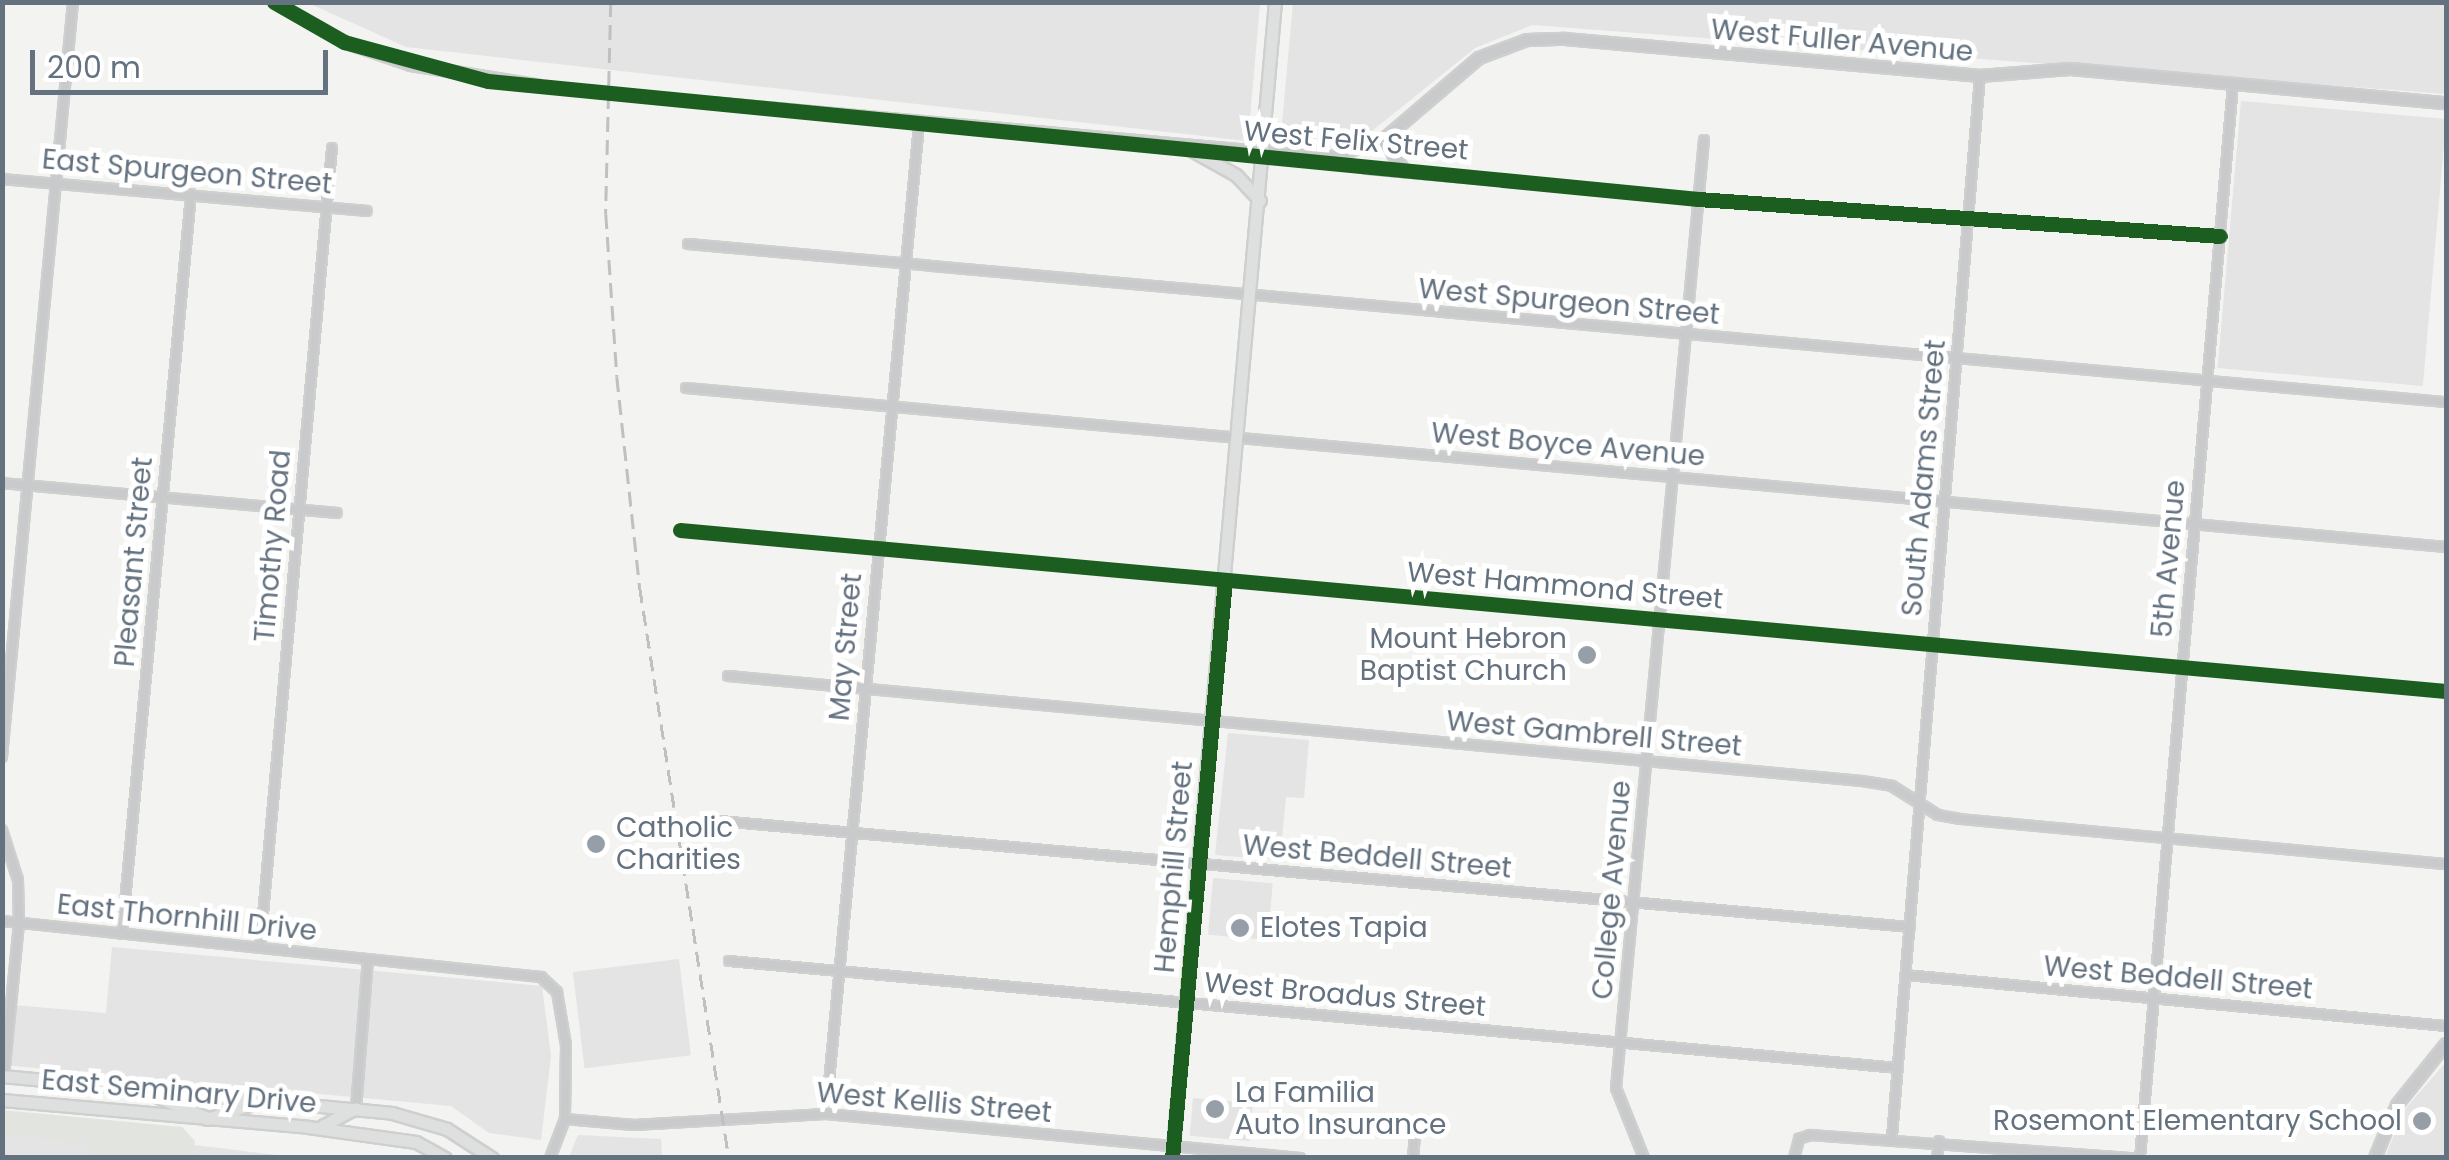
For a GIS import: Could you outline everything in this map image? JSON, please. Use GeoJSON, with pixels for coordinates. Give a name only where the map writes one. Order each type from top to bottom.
{"type":"FeatureCollection","features":[{"type":"Feature","properties":{"kind":"main road","name":"Hemphill Street"},"geometry":{"type":"LineString","coordinates":[[1172,1152],[1264,158],[1274,6]]}},
{"type":"Feature","properties":{"kind":"main road"},"geometry":{"type":"LineString","coordinates":[[1193,151],[1236,175],[1260,201]]}},
{"type":"Feature","properties":{"kind":"main road","name":"East Seminary Drive"},"geometry":{"type":"LineString","coordinates":[[3,1076],[356,1108],[432,1123],[492,1158]]}},
{"type":"Feature","properties":{"kind":"main road"},"geometry":{"type":"LineString","coordinates":[[128,1088],[194,1107],[207,1119],[219,1108],[272,1102]]}},
{"type":"Feature","properties":{"kind":"main road","name":"East Seminary Drive"},"geometry":{"type":"LineString","coordinates":[[2,1100],[308,1127],[416,1142],[445,1158]]}},
{"type":"Feature","properties":{"kind":"main road"},"geometry":{"type":"LineString","coordinates":[[308,1127],[342,1122],[356,1108]]}},
{"type":"Feature","properties":{"kind":"street"},"geometry":{"type":"LineString","coordinates":[[2,758],[73,2]]}},
{"type":"Feature","properties":{"kind":"street","name":"West Felix Street"},"geometry":{"type":"LineString","coordinates":[[274,2],[344,42],[488,81],[1264,158],[1330,158],[1698,199],[1969,214],[2220,236]]}},
{"type":"Feature","properties":{"kind":"street","name":"West Fuller Avenue"},"geometry":{"type":"LineString","coordinates":[[1330,158],[1383,140],[1455,74],[1527,40],[1980,76],[2070,69],[2446,104]]}},
{"type":"Feature","properties":{"kind":"street","name":"South Adams Street"},"geometry":{"type":"LineString","coordinates":[[1892,1136],[1980,76]]}},
{"type":"Feature","properties":{"kind":"street","name":"5th Avenue"},"geometry":{"type":"LineString","coordinates":[[2137,1158],[2234,84]]}},
{"type":"Feature","properties":{"kind":"street","name":"May Street"},"geometry":{"type":"LineString","coordinates":[[826,1114],[919,124]]}},
{"type":"Feature","properties":{"kind":"street"},"geometry":{"type":"LineString","coordinates":[[1383,140],[1403,169]]}},
{"type":"Feature","properties":{"kind":"street","name":"College Avenue"},"geometry":{"type":"LineString","coordinates":[[1644,1158],[1638,1129],[1617,1106],[1620,1042],[1704,140]]}},
{"type":"Feature","properties":{"kind":"street","name":"Timothy Road"},"geometry":{"type":"LineString","coordinates":[[260,948],[332,148]]}},
{"type":"Feature","properties":{"kind":"street","name":"East Spurgeon Street"},"geometry":{"type":"LineString","coordinates":[[2,178],[366,211]]}},
{"type":"Feature","properties":{"kind":"street","name":"Pleasant Street"},"geometry":{"type":"LineString","coordinates":[[122,934],[191,194]]}},
{"type":"Feature","properties":{"kind":"street","name":"West Spurgeon Street"},"geometry":{"type":"LineString","coordinates":[[688,244],[2446,402]]}},
{"type":"Feature","properties":{"kind":"street","name":"West Boyce Avenue"},"geometry":{"type":"LineString","coordinates":[[686,388],[2446,547]]}},
{"type":"Feature","properties":{"kind":"street"},"geometry":{"type":"LineString","coordinates":[[2,483],[337,513]]}},
{"type":"Feature","properties":{"kind":"street","name":"West Hammond Street"},"geometry":{"type":"LineString","coordinates":[[680,530],[2446,692]]}},
{"type":"Feature","properties":{"kind":"street","name":"West Gambrell Street"},"geometry":{"type":"LineString","coordinates":[[728,676],[1892,786],[1920,804],[1960,819],[2446,864]]}},
{"type":"Feature","properties":{"kind":"street","name":"West Beddell Street"},"geometry":{"type":"LineString","coordinates":[[720,821],[1910,926]]}},
{"type":"Feature","properties":{"kind":"street"},"geometry":{"type":"LineString","coordinates":[[2,830],[18,880],[19,923],[3,1076]]}},
{"type":"Feature","properties":{"kind":"street","name":"East Thornhill Drive"},"geometry":{"type":"LineString","coordinates":[[2,921],[541,977],[557,992],[563,1017],[565,1119]]}},
{"type":"Feature","properties":{"kind":"street"},"geometry":{"type":"LineString","coordinates":[[356,1108],[368,959]]}},
{"type":"Feature","properties":{"kind":"street","name":"West Broadus Street"},"geometry":{"type":"LineString","coordinates":[[729,961],[1898,1068]]}},
{"type":"Feature","properties":{"kind":"street","name":"West Beddell Street"},"geometry":{"type":"LineString","coordinates":[[1906,975],[2446,1026]]}},
{"type":"Feature","properties":{"kind":"street"},"geometry":{"type":"LineString","coordinates":[[2375,1158],[2397,1106],[2446,1044]]}},
{"type":"Feature","properties":{"kind":"street","name":"West Kellis Street"},"geometry":{"type":"LineString","coordinates":[[565,1119],[634,1126],[826,1114],[1172,1152],[1300,1158]]}},
{"type":"Feature","properties":{"kind":"street"},"geometry":{"type":"LineString","coordinates":[[550,1158],[565,1119]]}},
{"type":"Feature","properties":{"kind":"street"},"geometry":{"type":"LineString","coordinates":[[1413,1158],[1415,1134]]}},
{"type":"Feature","properties":{"kind":"street"},"geometry":{"type":"LineString","coordinates":[[1794,1158],[1795,1147],[1804,1135],[1870,1142],[1892,1136],[2137,1158]]}},
{"type":"Feature","properties":{"kind":"street"},"geometry":{"type":"LineString","coordinates":[[1937,1158],[1939,1141]]}},
{"type":"Feature","properties":{"kind":"shaded area"},"geometry":{"type":"Polygon","coordinates":[[[308,3],[1260,3],[1248,141],[406,47],[308,3]]]}},
{"type":"Feature","properties":{"kind":"shaded area"},"geometry":{"type":"Polygon","coordinates":[[[1293,3],[2446,3],[2446,94],[1532,25],[1475,48],[1367,135],[1302,150],[1280,146],[1293,3]]]}},
{"type":"Feature","properties":{"kind":"shaded area"},"geometry":{"type":"Polygon","coordinates":[[[2241,101],[2446,119],[2423,386],[2218,368],[2241,101]]]}},
{"type":"Feature","properties":{"kind":"shaded area"},"geometry":{"type":"Polygon","coordinates":[[[1228,733],[1309,740],[1304,798],[1286,797],[1280,860],[1215,855],[1228,733]]]}},
{"type":"Feature","properties":{"kind":"shaded area"},"geometry":{"type":"Polygon","coordinates":[[[1213,878],[1273,883],[1268,940],[1208,935],[1213,878]]]}},
{"type":"Feature","properties":{"kind":"shaded area"},"geometry":{"type":"Polygon","coordinates":[[[112,947],[542,986],[551,1056],[541,1140],[489,1133],[451,1106],[3,1065],[2,1004],[106,1013],[112,947]]]}},
{"type":"Feature","properties":{"kind":"shaded area"},"geometry":{"type":"Polygon","coordinates":[[[679,959],[691,1055],[585,1068],[573,972],[679,959]]]}},
{"type":"Feature","properties":{"kind":"shaded area","name":"Rosemont Elementary School"},"geometry":{"type":"Polygon","coordinates":[[[2446,1062],[2446,1157],[2385,1157],[2405,1109],[2446,1062]]]}},
{"type":"Feature","properties":{"kind":"shaded area"},"geometry":{"type":"Polygon","coordinates":[[[1193,1098],[1253,1103],[1249,1141],[1190,1136],[1193,1098]]]}},
{"type":"Feature","properties":{"kind":"shaded area"},"geometry":{"type":"Polygon","coordinates":[[[2,1110],[182,1127],[195,1141],[193,1157],[89,1157],[88,1143],[3,1135],[2,1110]]]}},
{"type":"Feature","properties":{"kind":"shaded area"},"geometry":{"type":"Polygon","coordinates":[[[3,1122],[293,1157],[3,1157],[3,1122]]]}},
{"type":"Feature","properties":{"kind":"shaded area"},"geometry":{"type":"Polygon","coordinates":[[[578,1135],[661,1139],[662,1157],[569,1157],[578,1135]]]}},
{"type":"Feature","properties":{"kind":"railway"},"geometry":{"type":"LineString","coordinates":[[611,2],[606,214],[617,377],[640,588],[729,1158]]}},
{"type":"Feature","properties":{"kind":"cycle path"},"geometry":{"type":"LineString","coordinates":[[274,2],[344,42],[488,81],[1698,199],[2220,236]]}},
{"type":"Feature","properties":{"kind":"cycle path"},"geometry":{"type":"LineString","coordinates":[[680,530],[2446,691]]}},
{"type":"Feature","properties":{"kind":"cycle path"},"geometry":{"type":"LineString","coordinates":[[1172,1158],[1225,580]]}},
{"type":"Feature","properties":{"kind":"place","name":"Mount Hebron Baptist Church"},"geometry":{"type":"Point","coordinates":[1587,655]}},
{"type":"Feature","properties":{"kind":"place","name":"Catholic Charities"},"geometry":{"type":"Point","coordinates":[596,844]}},
{"type":"Feature","properties":{"kind":"place","name":"Elotes Tapia"},"geometry":{"type":"Point","coordinates":[1240,928]}},
{"type":"Feature","properties":{"kind":"place","name":"La Familia Auto Insurance"},"geometry":{"type":"Point","coordinates":[1215,1109]}},
{"type":"Feature","properties":{"kind":"place","name":"Rosemont Elementary School"},"geometry":{"type":"Point","coordinates":[2422,1121]}}]}
